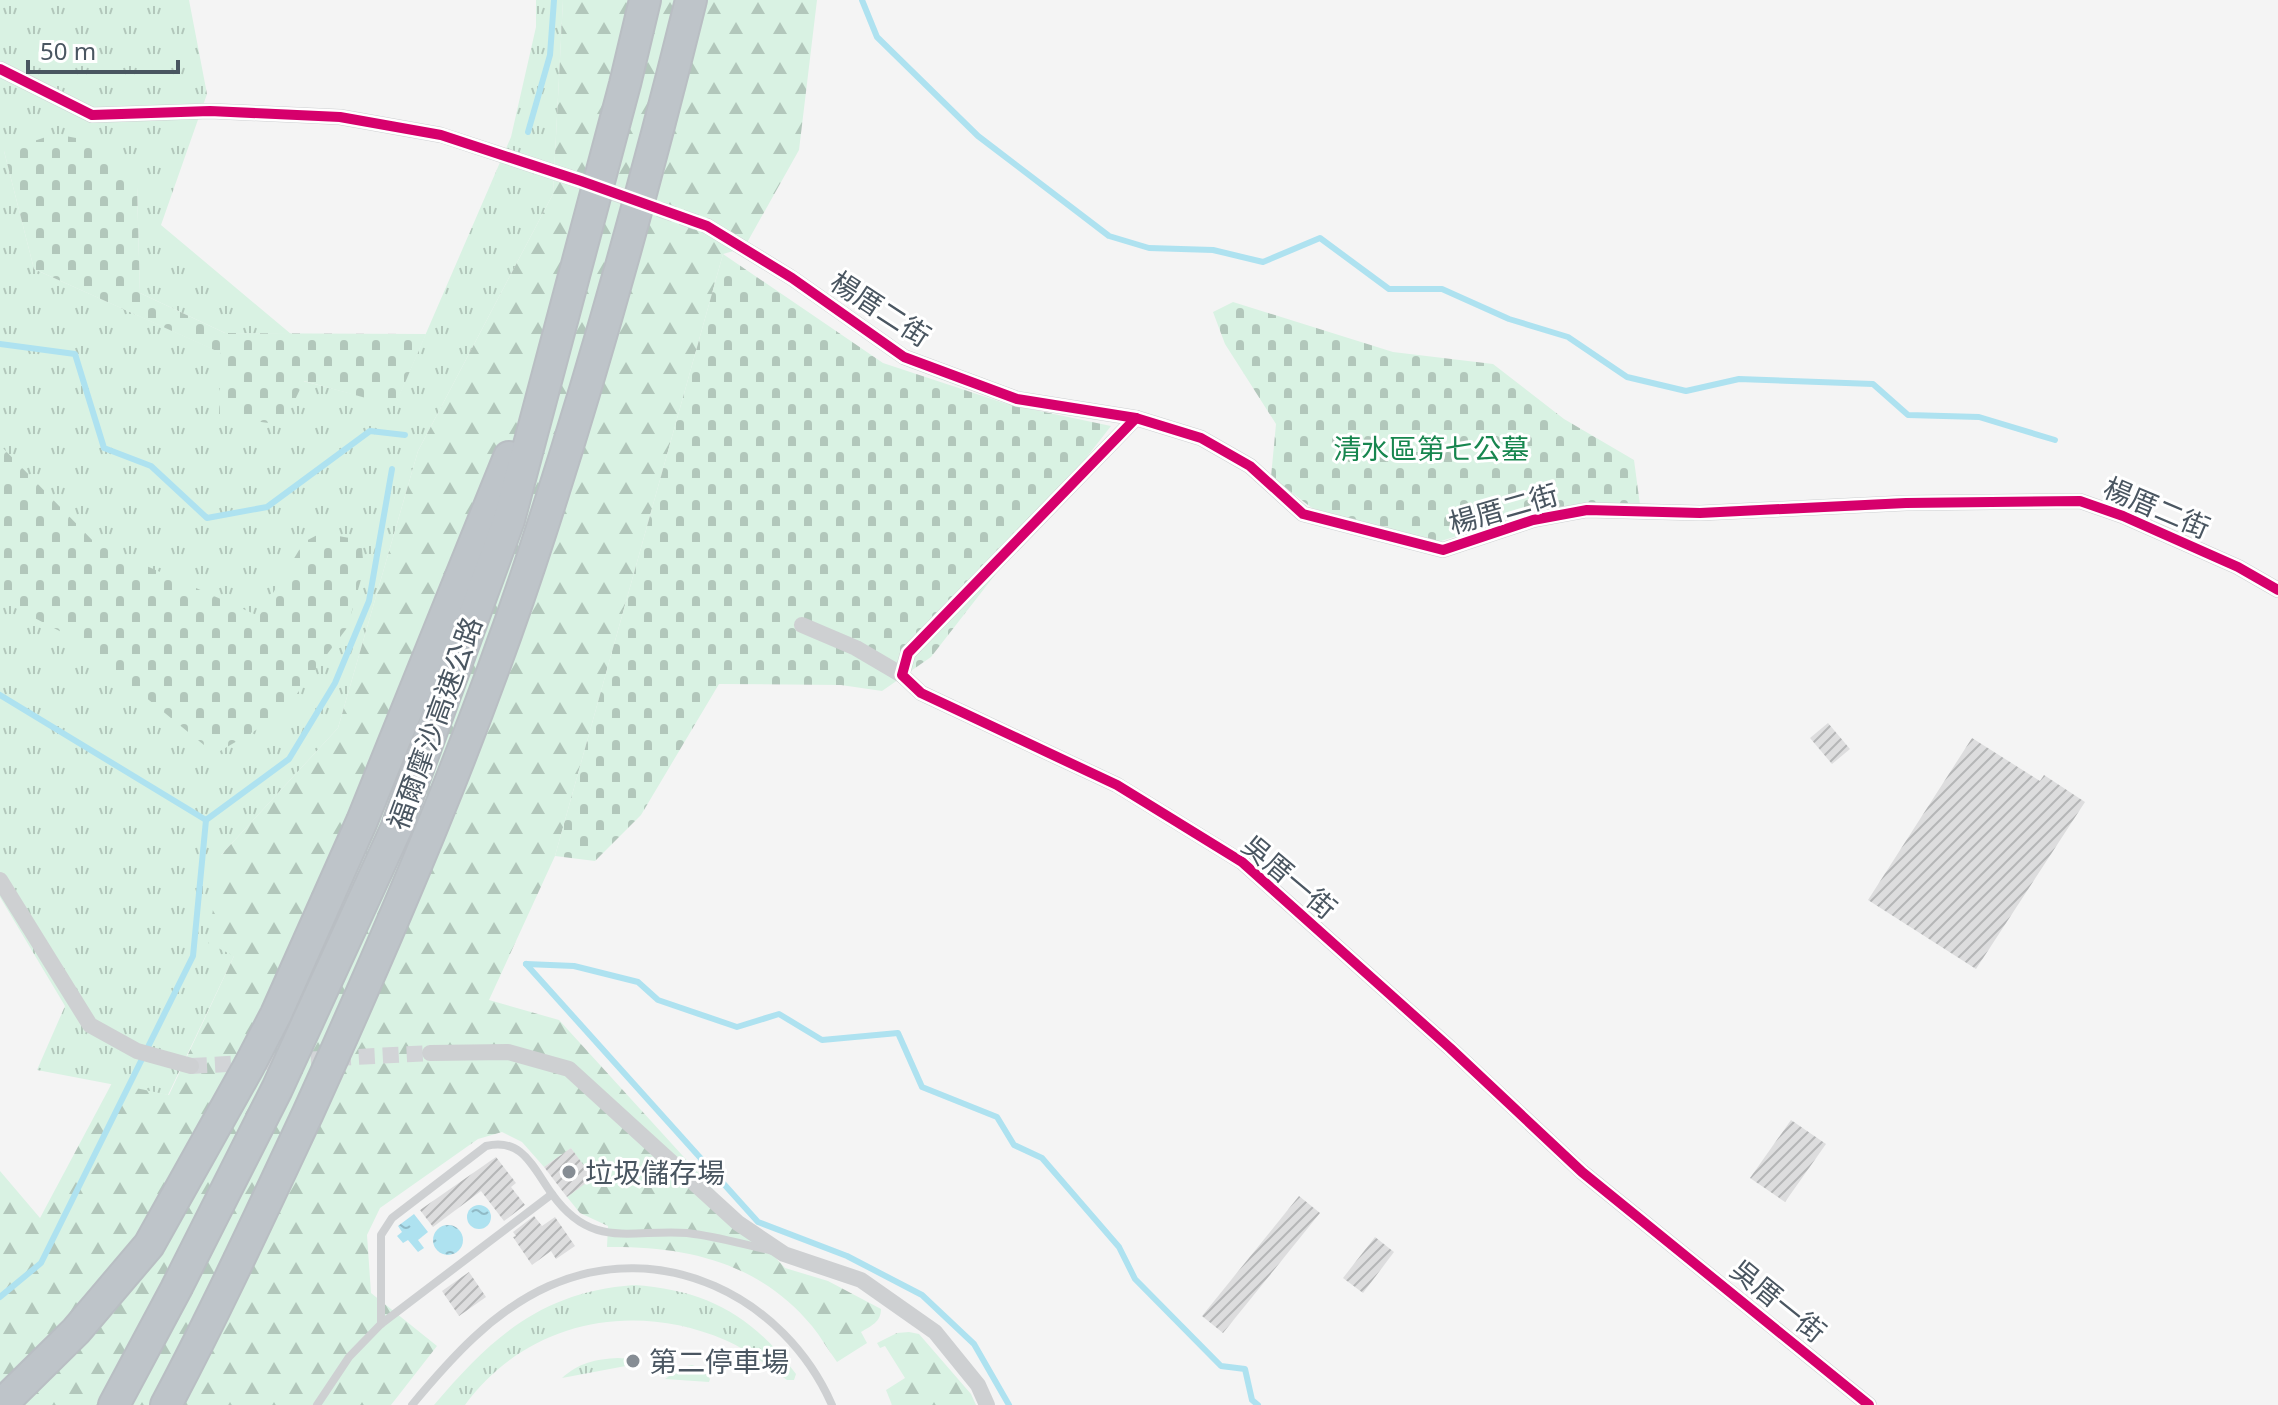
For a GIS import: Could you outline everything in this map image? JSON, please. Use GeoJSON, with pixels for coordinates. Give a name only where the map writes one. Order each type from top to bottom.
{"type":"FeatureCollection","features":[{"type":"Feature","properties":{"kind":"highway","name":"福爾摩沙高速公路"},"geometry":{"type":"LineString","coordinates":[[114,1405],[184,1275],[277,1089],[396,829],[509,520],[645,0]]}},
{"type":"Feature","properties":{"kind":"highway","name":"福爾摩沙高速公路"},"geometry":{"type":"LineString","coordinates":[[166,1405],[218,1308],[355,1009],[409,887],[493,669],[541,531],[645,185],[691,0]]}},
{"type":"Feature","properties":{"kind":"highway"},"geometry":{"type":"LineString","coordinates":[[1,1405],[76,1331],[149,1245],[276,1014],[362,821],[506,467],[625,84]]}},
{"type":"Feature","properties":{"kind":"street"},"geometry":{"type":"LineString","coordinates":[[2,71],[92,115],[210,111],[340,117],[441,135],[581,181]]}},
{"type":"Feature","properties":{"kind":"street","name":"楊厝二街"},"geometry":{"type":"LineString","coordinates":[[707,226],[792,278],[904,357],[1017,399],[1136,418],[1201,438],[1250,466],[1303,514],[1443,550],[1533,520],[1587,510],[1700,513],[1906,503],[2080,501],[2123,516],[2238,567],[2278,590]]}},
{"type":"Feature","properties":{"kind":"street"},"geometry":{"type":"LineString","coordinates":[[902,675],[908,653],[1136,418]]}},
{"type":"Feature","properties":{"kind":"street","name":"吳厝一街"},"geometry":{"type":"LineString","coordinates":[[802,625],[856,648],[902,675],[921,693],[1117,785],[1242,862],[1450,1048],[1582,1172],[1869,1405]]}},
{"type":"Feature","properties":{"kind":"street"},"geometry":{"type":"LineString","coordinates":[[0,880],[90,1025],[137,1051],[191,1066]]}},
{"type":"Feature","properties":{"kind":"street"},"geometry":{"type":"LineString","coordinates":[[430,1053],[508,1052],[569,1069],[738,1223],[784,1254],[861,1280],[935,1332],[978,1385],[987,1405]]}},
{"type":"Feature","properties":{"kind":"lane"},"geometry":{"type":"LineString","coordinates":[[381,1324],[381,1235],[392,1218],[486,1146],[502,1142],[518,1148],[566,1214],[597,1231],[636,1235],[686,1233],[784,1254]]}},
{"type":"Feature","properties":{"kind":"lane"},"geometry":{"type":"LineString","coordinates":[[317,1405],[349,1357],[381,1324],[552,1194]]}},
{"type":"Feature","properties":{"kind":"lane"},"geometry":{"type":"LineString","coordinates":[[412,1405],[443,1368],[497,1316],[550,1286],[602,1270],[659,1269],[699,1278],[746,1301],[795,1344],[832,1405]]}},
{"type":"Feature","properties":{"kind":"green space"},"geometry":{"type":"Polygon","coordinates":[[[0,0],[189,0],[207,94],[161,225],[291,334],[225,333],[140,293],[137,187],[4,151],[34,269],[222,353],[303,381],[395,405],[511,137],[536,27],[536,0],[563,0],[553,194],[418,451],[338,728],[221,855],[234,956],[168,1095],[37,1070],[65,1006],[0,897],[0,0]]]}},
{"type":"Feature","properties":{"kind":"green space"},"geometry":{"type":"Polygon","coordinates":[[[563,0],[817,0],[799,150],[744,248],[723,254],[555,856],[489,1000],[559,1020],[785,1268],[828,1281],[881,1309],[879,1317],[861,1332],[867,1343],[837,1362],[812,1326],[791,1304],[745,1273],[693,1255],[636,1247],[607,1247],[608,1226],[580,1213],[567,1197],[592,1178],[571,1148],[544,1167],[522,1142],[502,1132],[478,1139],[380,1208],[367,1235],[371,1293],[437,1346],[391,1405],[0,1405],[0,1171],[40,1218],[112,1083],[169,1095],[234,956],[208,943],[221,855],[338,728],[418,451],[553,194],[563,0]]]}},
{"type":"Feature","properties":{"kind":"green space"},"geometry":{"type":"Polygon","coordinates":[[[55,134],[97,142],[137,186],[140,293],[225,333],[426,334],[395,406],[304,381],[283,425],[219,416],[221,353],[34,269],[4,151],[55,134]]]}},
{"type":"Feature","properties":{"kind":"green space"},"geometry":{"type":"Polygon","coordinates":[[[723,254],[883,363],[1007,404],[1111,426],[931,657],[882,691],[841,685],[719,684],[641,815],[595,861],[555,856],[723,254]]]}},
{"type":"Feature","properties":{"kind":"green space","name":"清水區第七公墓"},"geometry":{"type":"Polygon","coordinates":[[[1233,302],[1393,352],[1493,364],[1564,419],[1634,460],[1640,505],[1548,507],[1435,543],[1312,508],[1271,477],[1276,424],[1225,344],[1213,312],[1233,302]]]}},
{"type":"Feature","properties":{"kind":"green space"},"geometry":{"type":"Polygon","coordinates":[[[0,445],[95,543],[259,616],[304,542],[321,533],[361,540],[364,569],[347,628],[280,716],[215,754],[73,638],[0,600],[0,445]]]}},
{"type":"Feature","properties":{"kind":"green space"},"geometry":{"type":"Polygon","coordinates":[[[634,1285],[684,1293],[726,1310],[763,1336],[796,1374],[794,1380],[787,1380],[725,1340],[689,1328],[653,1322],[618,1321],[583,1326],[549,1337],[518,1354],[490,1377],[465,1405],[434,1405],[477,1359],[521,1322],[572,1297],[634,1285]]]}},
{"type":"Feature","properties":{"kind":"green space"},"geometry":{"type":"Polygon","coordinates":[[[897,1333],[919,1334],[971,1394],[976,1405],[892,1405],[886,1390],[905,1378],[885,1346],[880,1348],[877,1343],[897,1333]]]}},
{"type":"Feature","properties":{"kind":"green space"},"geometry":{"type":"Polygon","coordinates":[[[631,1359],[631,1365],[562,1378],[588,1363],[631,1359]]]}},
{"type":"Feature","properties":{"kind":"green space"},"geometry":{"type":"Polygon","coordinates":[[[692,1365],[703,1369],[709,1382],[665,1379],[682,1367],[692,1365]]]}},
{"type":"Feature","properties":{"kind":"water"},"geometry":{"type":"Polygon","coordinates":[[[479,1205],[490,1212],[491,1217],[484,1228],[479,1229],[468,1222],[467,1217],[474,1206],[479,1205]]]}},
{"type":"Feature","properties":{"kind":"water"},"geometry":{"type":"Polygon","coordinates":[[[414,1214],[428,1232],[418,1240],[424,1248],[418,1252],[408,1240],[403,1243],[397,1236],[402,1232],[398,1226],[414,1214]]]}},
{"type":"Feature","properties":{"kind":"water"},"geometry":{"type":"Polygon","coordinates":[[[448,1225],[459,1229],[463,1240],[459,1251],[448,1255],[437,1251],[433,1240],[437,1229],[448,1225]]]}},
{"type":"Feature","properties":{"kind":"building"},"geometry":{"type":"Polygon","coordinates":[[[1828,723],[1850,749],[1832,764],[1810,738],[1828,723]]]}},
{"type":"Feature","properties":{"kind":"building"},"geometry":{"type":"Polygon","coordinates":[[[1972,738],[2040,781],[2044,775],[2085,802],[1976,969],[1868,900],[1972,738]]]}},
{"type":"Feature","properties":{"kind":"building"},"geometry":{"type":"Polygon","coordinates":[[[1791,1120],[1826,1144],[1785,1202],[1750,1178],[1791,1120]]]}},
{"type":"Feature","properties":{"kind":"building","name":"垃圾儲存場"},"geometry":{"type":"Polygon","coordinates":[[[571,1148],[593,1178],[567,1197],[544,1167],[571,1148]]]}},
{"type":"Feature","properties":{"kind":"building"},"geometry":{"type":"Polygon","coordinates":[[[496,1157],[516,1183],[511,1187],[525,1205],[504,1221],[481,1191],[433,1227],[420,1210],[496,1157]]]}},
{"type":"Feature","properties":{"kind":"building"},"geometry":{"type":"Polygon","coordinates":[[[1299,1196],[1320,1213],[1223,1333],[1202,1316],[1299,1196]]]}},
{"type":"Feature","properties":{"kind":"building"},"geometry":{"type":"Polygon","coordinates":[[[534,1216],[542,1226],[555,1217],[575,1246],[556,1259],[551,1251],[532,1265],[513,1237],[516,1236],[513,1232],[534,1216]]]}},
{"type":"Feature","properties":{"kind":"building"},"geometry":{"type":"Polygon","coordinates":[[[1375,1237],[1394,1252],[1363,1293],[1343,1278],[1375,1237]]]}},
{"type":"Feature","properties":{"kind":"building"},"geometry":{"type":"Polygon","coordinates":[[[469,1272],[486,1297],[459,1316],[442,1291],[469,1272]]]}},
{"type":"Feature","properties":{"kind":"waterway"},"geometry":{"type":"LineString","coordinates":[[528,132],[550,55],[554,0]]}},
{"type":"Feature","properties":{"kind":"waterway"},"geometry":{"type":"LineString","coordinates":[[862,0],[877,37],[978,136],[1109,236],[1149,248],[1213,250],[1263,262],[1320,238],[1389,289],[1442,289],[1509,319],[1568,337],[1627,377],[1686,391],[1739,379],[1873,384],[1908,415],[1979,417],[2055,440]]}},
{"type":"Feature","properties":{"kind":"waterway"},"geometry":{"type":"LineString","coordinates":[[0,344],[75,354],[104,448],[151,466],[207,518],[267,507],[370,431],[405,435]]}},
{"type":"Feature","properties":{"kind":"waterway"},"geometry":{"type":"LineString","coordinates":[[0,1297],[41,1263],[193,956],[206,820],[289,759],[335,683],[369,601],[392,469]]}},
{"type":"Feature","properties":{"kind":"waterway"},"geometry":{"type":"LineString","coordinates":[[0,695],[206,820]]}},
{"type":"Feature","properties":{"kind":"waterway"},"geometry":{"type":"LineString","coordinates":[[526,964],[574,966],[638,982],[658,1000],[737,1027],[779,1014],[822,1040],[898,1033],[922,1087],[997,1117],[1014,1145],[1042,1158],[1119,1247],[1135,1279],[1221,1366],[1245,1369],[1252,1400],[1258,1405]]}},
{"type":"Feature","properties":{"kind":"waterway"},"geometry":{"type":"LineString","coordinates":[[526,964],[758,1222],[847,1256],[922,1295],[974,1344],[1009,1405]]}},
{"type":"Feature","properties":{"kind":"tunnel"},"geometry":{"type":"LineString","coordinates":[[591,185],[707,226]]}},
{"type":"Feature","properties":{"kind":"tunnel"},"geometry":{"type":"LineString","coordinates":[[191,1066],[430,1053]]}},
{"type":"Feature","properties":{"kind":"cycle path"},"geometry":{"type":"LineString","coordinates":[[0,69],[92,115],[210,111],[340,117],[441,135],[581,181],[707,226],[792,278],[904,357],[1017,399],[1136,418],[1201,438],[1250,466],[1303,514],[1443,550],[1533,520],[1587,510],[1700,513],[1906,503],[2080,501],[2123,516],[2238,567],[2278,590]]}},
{"type":"Feature","properties":{"kind":"cycle path"},"geometry":{"type":"LineString","coordinates":[[1136,418],[908,653],[902,675],[921,693],[1117,785],[1242,862],[1450,1048],[1582,1172],[1869,1405]]}},
{"type":"Feature","properties":{"kind":"place","name":"垃圾儲存場"},"geometry":{"type":"Point","coordinates":[569,1172]}},
{"type":"Feature","properties":{"kind":"place","name":"第二停車場"},"geometry":{"type":"Point","coordinates":[633,1361]}}]}
